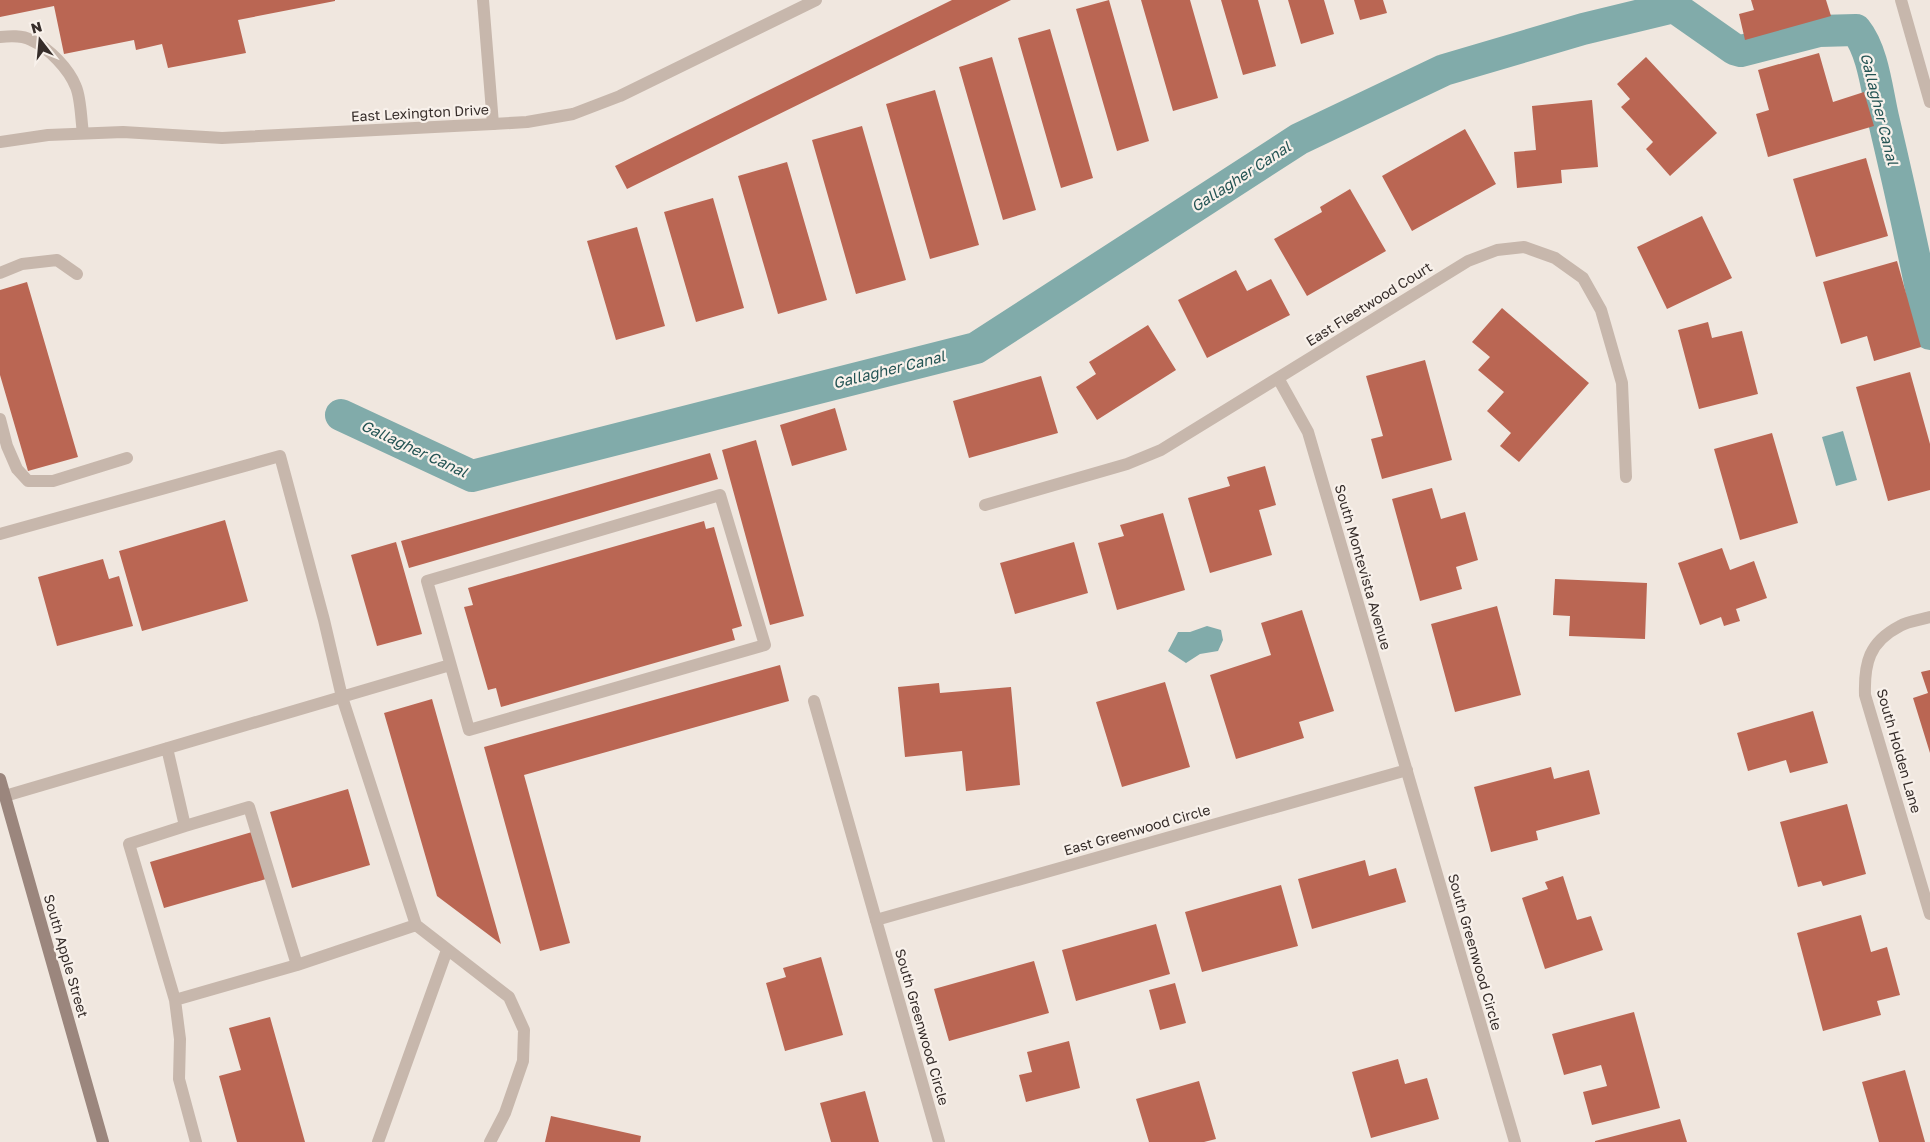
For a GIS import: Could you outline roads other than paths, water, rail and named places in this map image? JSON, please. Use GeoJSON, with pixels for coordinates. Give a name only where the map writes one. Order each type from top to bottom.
{"type":"FeatureCollection","features":[{"type":"Feature","properties":{"kind":"main road","name":"South Apple Street"},"geometry":{"type":"LineString","coordinates":[[0,779],[104,1142]]}},
{"type":"Feature","properties":{"kind":"street"},"geometry":{"type":"LineString","coordinates":[[483,0],[493,124]]}},
{"type":"Feature","properties":{"kind":"street","name":"East Lexington Drive"},"geometry":{"type":"LineString","coordinates":[[0,142],[48,135],[123,132],[222,138],[527,122],[573,114],[620,96],[816,0]]}},
{"type":"Feature","properties":{"kind":"street"},"geometry":{"type":"LineString","coordinates":[[1901,0],[1930,102]]}},
{"type":"Feature","properties":{"kind":"street"},"geometry":{"type":"LineString","coordinates":[[0,38],[12,36],[30,39],[63,66],[76,87],[83,133]]}},
{"type":"Feature","properties":{"kind":"street","name":"East Fleetwood Court"},"geometry":{"type":"LineString","coordinates":[[985,505],[1127,464],[1161,450],[1468,261],[1497,250],[1524,247],[1555,258],[1583,278],[1601,310],[1622,383],[1626,477]]}},
{"type":"Feature","properties":{"kind":"street"},"geometry":{"type":"LineString","coordinates":[[0,273],[22,264],[57,260],[78,274]]}},
{"type":"Feature","properties":{"kind":"street","name":"South Montevista Avenue"},"geometry":{"type":"LineString","coordinates":[[1278,378],[1308,432],[1407,770]]}},
{"type":"Feature","properties":{"kind":"street"},"geometry":{"type":"LineString","coordinates":[[0,419],[7,446],[16,469],[28,481],[53,481],[127,458]]}},
{"type":"Feature","properties":{"kind":"street"},"geometry":{"type":"LineString","coordinates":[[0,534],[280,456],[324,620],[342,697],[416,925],[509,997],[524,1030],[523,1061],[505,1113],[490,1142]]}},
{"type":"Feature","properties":{"kind":"street"},"geometry":{"type":"LineString","coordinates":[[720,495],[765,645],[469,730],[450,665],[427,581],[720,495]]}},
{"type":"Feature","properties":{"kind":"street","name":"South Holden Lane"},"geometry":{"type":"LineString","coordinates":[[1930,617],[1900,625],[1883,638],[1870,653],[1864,673],[1865,695],[1930,914]]}},
{"type":"Feature","properties":{"kind":"street"},"geometry":{"type":"LineString","coordinates":[[5,796],[450,665]]}},
{"type":"Feature","properties":{"kind":"street","name":"South Greenwood Circle"},"geometry":{"type":"LineString","coordinates":[[814,702],[940,1142]]}},
{"type":"Feature","properties":{"kind":"street"},"geometry":{"type":"LineString","coordinates":[[167,748],[185,826]]}},
{"type":"Feature","properties":{"kind":"street","name":"East Greenwood Circle"},"geometry":{"type":"LineString","coordinates":[[876,920],[1407,770]]}},
{"type":"Feature","properties":{"kind":"street","name":"South Greenwood Circle"},"geometry":{"type":"LineString","coordinates":[[1407,770],[1515,1142]]}},
{"type":"Feature","properties":{"kind":"street"},"geometry":{"type":"LineString","coordinates":[[196,1142],[180,1079],[180,1039],[175,1000],[129,844],[249,807],[297,964]]}},
{"type":"Feature","properties":{"kind":"street"},"geometry":{"type":"LineString","coordinates":[[175,1000],[297,964],[416,925]]}},
{"type":"Feature","properties":{"kind":"street"},"geometry":{"type":"LineString","coordinates":[[378,1142],[447,950]]}},
{"type":"Feature","properties":{"kind":"water"},"geometry":{"type":"Polygon","coordinates":[[[1843,431],[1857,480],[1836,486],[1822,437],[1843,431]]]}},
{"type":"Feature","properties":{"kind":"water"},"geometry":{"type":"Polygon","coordinates":[[[1207,626],[1221,630],[1223,640],[1218,651],[1200,654],[1186,663],[1168,651],[1178,632],[1190,632],[1207,626]]]}},
{"type":"Feature","properties":{"kind":"waterway","name":"Gallagher Canal"},"geometry":{"type":"LineString","coordinates":[[341,415],[472,476],[976,348],[1299,139],[1444,70],[1583,29],[1674,7],[1734,49],[1741,51],[1819,31],[1856,30],[1867,49],[1874,72],[1930,334]]}}]}
